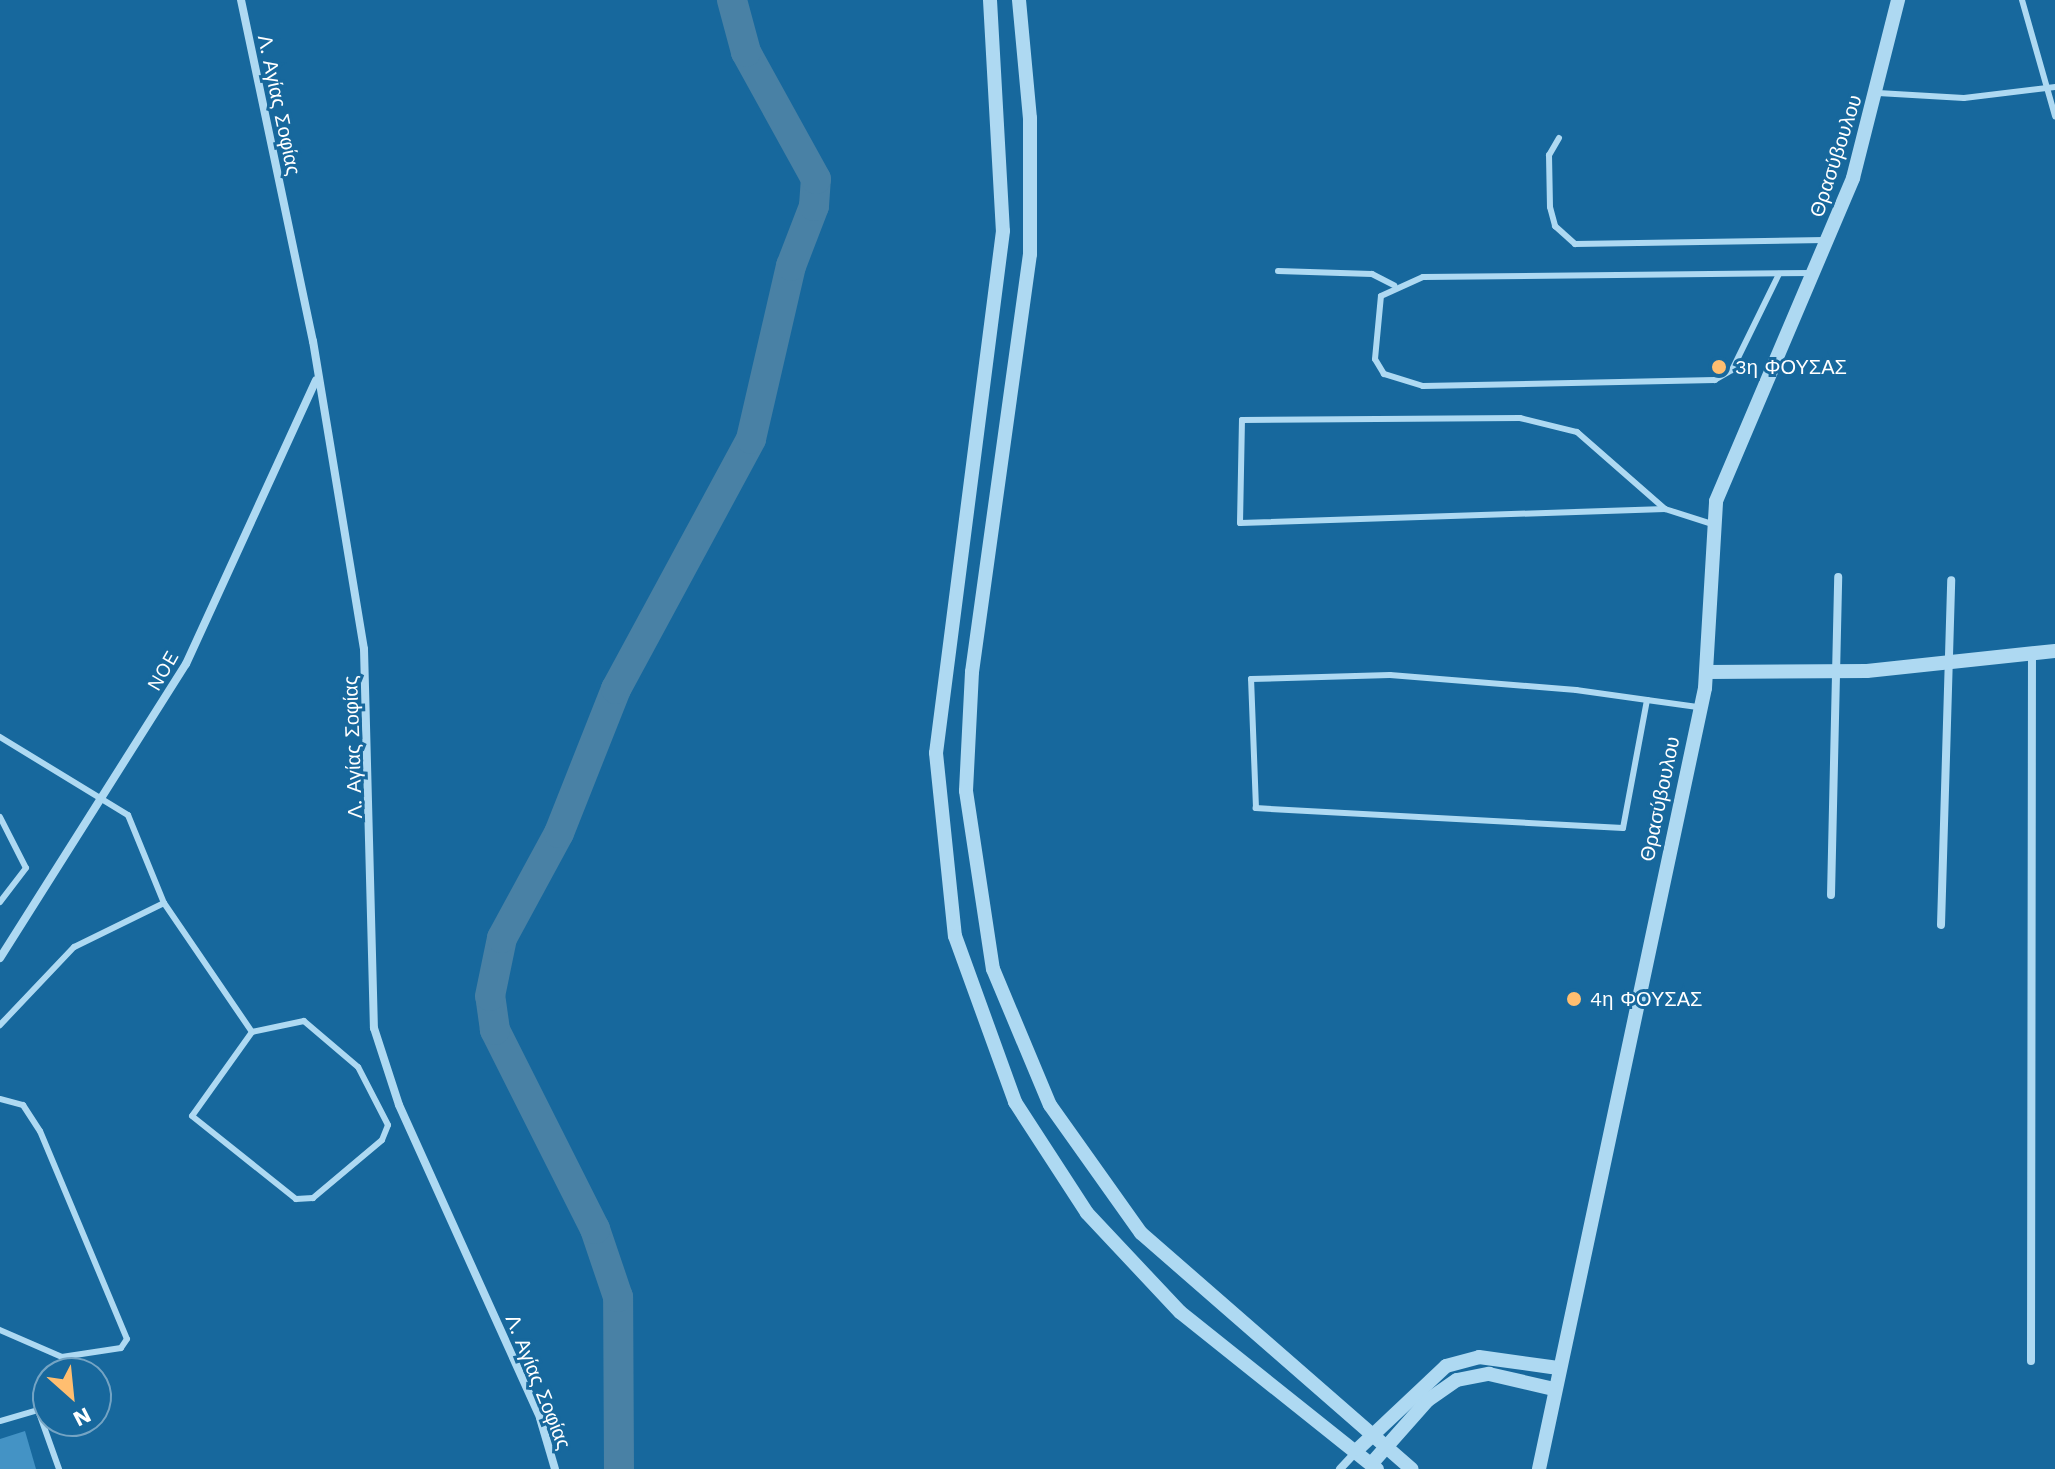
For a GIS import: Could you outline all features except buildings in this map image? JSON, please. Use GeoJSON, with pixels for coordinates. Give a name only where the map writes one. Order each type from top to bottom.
{"type":"FeatureCollection","features":[{"type":"Feature","properties":{"kind":"street","name":"Λ. Αγίας Σοφίας"},"geometry":{"type":"LineString","coordinates":[[241,0],[317,379],[364,649],[374,1028],[399,1105],[540,1418],[555,1469]]}},
{"type":"Feature","properties":{"kind":"street"},"geometry":{"type":"LineString","coordinates":[[990,0],[1003,231],[936,753],[955,936],[1015,1102],[1087,1213],[1180,1312],[1358,1449],[1372,1467],[1440,1388],[1472,1375],[1554,1389]]}},
{"type":"Feature","properties":{"kind":"street"},"geometry":{"type":"LineString","coordinates":[[1019,0],[1030,118],[1030,254],[968,724],[969,848],[986,941],[1019,1041],[1050,1105],[1141,1233],[1197,1288],[1376,1430],[1412,1469]]}},
{"type":"Feature","properties":{"kind":"street","name":"Θρασύβουλου"},"geometry":{"type":"LineString","coordinates":[[1539,1469],[1707,672],[1712,524],[1828,241],[1878,93],[1898,0]]}},
{"type":"Feature","properties":{"kind":"street","name":"NOE"},"geometry":{"type":"LineString","coordinates":[[0,958],[105,797],[186,664],[317,379]]}},
{"type":"Feature","properties":{"kind":"street"},"geometry":{"type":"LineString","coordinates":[[1831,895],[1838,577]]}},
{"type":"Feature","properties":{"kind":"street"},"geometry":{"type":"LineString","coordinates":[[1941,925],[1951,580]]}},
{"type":"Feature","properties":{"kind":"street"},"geometry":{"type":"LineString","coordinates":[[1707,672],[1836,672],[1949,664],[2055,651]]}},
{"type":"Feature","properties":{"kind":"street"},"geometry":{"type":"LineString","coordinates":[[2031,1361],[2032,656]]}},
{"type":"Feature","properties":{"kind":"street"},"geometry":{"type":"LineString","coordinates":[[1340,1469],[1433,1375],[1463,1359],[1558,1368]]}},
{"type":"Feature","properties":{"kind":"lane"},"geometry":{"type":"LineString","coordinates":[[2022,0],[2055,116]]}},
{"type":"Feature","properties":{"kind":"lane"},"geometry":{"type":"LineString","coordinates":[[1878,93],[1940,98],[2055,87]]}},
{"type":"Feature","properties":{"kind":"lane"},"geometry":{"type":"LineString","coordinates":[[1559,138],[1549,155],[1550,207],[1555,226],[1575,244],[1828,241]]}},
{"type":"Feature","properties":{"kind":"lane"},"geometry":{"type":"LineString","coordinates":[[1278,271],[1372,274],[1394,285]]}},
{"type":"Feature","properties":{"kind":"lane"},"geometry":{"type":"LineString","coordinates":[[1779,274],[1732,370],[1715,380],[1423,386],[1384,374],[1375,359],[1376,308],[1394,285],[1423,277],[1815,272]]}},
{"type":"Feature","properties":{"kind":"lane"},"geometry":{"type":"LineString","coordinates":[[1665,509],[1577,432],[1520,418],[1242,420],[1240,523],[1665,509],[1712,524]]}},
{"type":"Feature","properties":{"kind":"lane"},"geometry":{"type":"LineString","coordinates":[[1647,700],[1623,828],[1256,808],[1251,679],[1390,675],[1647,700],[1699,707]]}},
{"type":"Feature","properties":{"kind":"lane"},"geometry":{"type":"LineString","coordinates":[[0,737],[105,797],[128,815],[164,903],[252,1032]]}},
{"type":"Feature","properties":{"kind":"lane"},"geometry":{"type":"LineString","coordinates":[[0,817],[26,868],[0,902]]}},
{"type":"Feature","properties":{"kind":"lane"},"geometry":{"type":"LineString","coordinates":[[0,1025],[74,947],[164,903]]}},
{"type":"Feature","properties":{"kind":"lane"},"geometry":{"type":"LineString","coordinates":[[304,1021],[358,1067],[388,1125],[382,1140],[313,1198],[296,1199],[192,1116],[252,1032],[304,1021]]}},
{"type":"Feature","properties":{"kind":"lane"},"geometry":{"type":"LineString","coordinates":[[0,1099],[23,1105],[40,1131],[98,1257],[126,1344],[62,1357],[0,1330]]}},
{"type":"Feature","properties":{"kind":"lane"},"geometry":{"type":"LineString","coordinates":[[0,1421],[38,1410],[59,1469]]}},
{"type":"Feature","properties":{"kind":"waterway"},"geometry":{"type":"LineString","coordinates":[[619,1469],[618,1297],[595,1229],[495,1030],[490,996],[502,938],[559,833],[616,689],[751,439],[791,266],[814,206],[816,179],[746,52],[732,0]]}},
{"type":"Feature","properties":{"kind":"place","name":"3η ΦΟΥΣΑΣ"},"geometry":{"type":"Point","coordinates":[1719,367]}},
{"type":"Feature","properties":{"kind":"place","name":"4η ΦΟΥΣΑΣ"},"geometry":{"type":"Point","coordinates":[1574,999]}}]}
